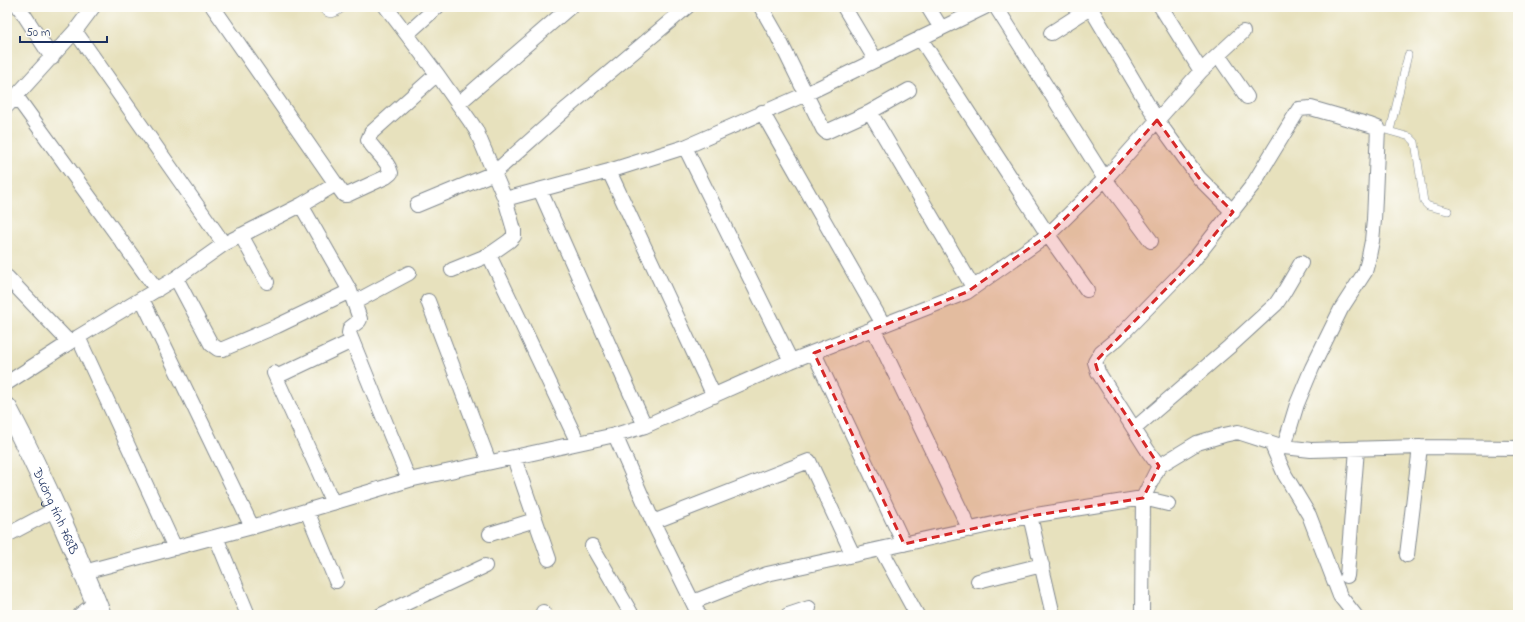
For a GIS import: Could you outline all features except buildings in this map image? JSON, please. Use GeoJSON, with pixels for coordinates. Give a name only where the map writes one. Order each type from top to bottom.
{"type":"FeatureCollection","features":[{"type":"Feature","properties":{"kind":"street"},"geometry":{"type":"LineString","coordinates":[[19,7],[52,58]]}},
{"type":"Feature","properties":{"kind":"street"},"geometry":{"type":"LineString","coordinates":[[93,7],[52,58],[11,101],[157,290]]}},
{"type":"Feature","properties":{"kind":"street"},"geometry":{"type":"LineString","coordinates":[[213,7],[336,184],[344,194],[347,195],[386,177],[391,173],[390,168],[368,140],[371,133],[437,74]]}},
{"type":"Feature","properties":{"kind":"street"},"geometry":{"type":"LineString","coordinates":[[386,7],[437,74],[476,130],[505,198],[514,230],[514,236],[489,255],[452,270]]}},
{"type":"Feature","properties":{"kind":"street"},"geometry":{"type":"LineString","coordinates":[[407,34],[437,7]]}},
{"type":"Feature","properties":{"kind":"street"},"geometry":{"type":"LineString","coordinates":[[458,104],[570,7]]}},
{"type":"Feature","properties":{"kind":"street"},"geometry":{"type":"LineString","coordinates":[[417,205],[494,173],[566,108],[687,7]]}},
{"type":"Feature","properties":{"kind":"street"},"geometry":{"type":"LineString","coordinates":[[761,7],[806,94],[822,129],[826,132],[870,112],[909,90]]}},
{"type":"Feature","properties":{"kind":"street"},"geometry":{"type":"LineString","coordinates":[[844,7],[875,59]]}},
{"type":"Feature","properties":{"kind":"street"},"geometry":{"type":"LineString","coordinates":[[928,7],[941,28]]}},
{"type":"Feature","properties":{"kind":"street"},"geometry":{"type":"LineString","coordinates":[[505,198],[609,171],[685,146],[806,94],[875,59],[985,7]]}},
{"type":"Feature","properties":{"kind":"street"},"geometry":{"type":"LineString","coordinates":[[996,7],[1105,179],[1151,241]]}},
{"type":"Feature","properties":{"kind":"street"},"geometry":{"type":"LineString","coordinates":[[1051,33],[1090,7],[1157,120],[1199,178],[1233,212]]}},
{"type":"Feature","properties":{"kind":"street"},"geometry":{"type":"LineString","coordinates":[[1161,7],[1201,71]]}},
{"type":"Feature","properties":{"kind":"street"},"geometry":{"type":"LineString","coordinates":[[75,31],[224,244]]}},
{"type":"Feature","properties":{"kind":"street"},"geometry":{"type":"LineString","coordinates":[[84,572],[252,527],[409,480],[615,435],[645,426],[791,362],[878,326],[967,292],[1048,235],[1105,179],[1201,71],[1243,32]]}},
{"type":"Feature","properties":{"kind":"street"},"geometry":{"type":"LineString","coordinates":[[920,38],[1048,235],[1086,290]]}},
{"type":"Feature","properties":{"kind":"street"},"geometry":{"type":"LineString","coordinates":[[1218,55],[1247,97]]}},
{"type":"Feature","properties":{"kind":"street"},"geometry":{"type":"LineString","coordinates":[[1159,466],[1098,372],[1095,362],[1101,352],[1118,338],[1193,261],[1233,212],[1252,186],[1299,109],[1311,108],[1384,129],[1372,241],[1365,272],[1341,309],[1312,368],[1278,445],[1285,475],[1309,515],[1340,596],[1355,615]]}},
{"type":"Feature","properties":{"kind":"street"},"geometry":{"type":"LineString","coordinates":[[762,112],[878,326],[970,530]]}},
{"type":"Feature","properties":{"kind":"street"},"geometry":{"type":"LineString","coordinates":[[870,112],[973,287]]}},
{"type":"Feature","properties":{"kind":"street"},"geometry":{"type":"LineString","coordinates":[[685,146],[791,362]]}},
{"type":"Feature","properties":{"kind":"street"},"geometry":{"type":"LineString","coordinates":[[609,171],[714,396]]}},
{"type":"Feature","properties":{"kind":"street"},"geometry":{"type":"LineString","coordinates":[[7,383],[73,340],[176,278],[224,244],[301,205],[336,184]]}},
{"type":"Feature","properties":{"kind":"street"},"geometry":{"type":"LineString","coordinates":[[540,190],[645,426]]}},
{"type":"Feature","properties":{"kind":"street"},"geometry":{"type":"LineString","coordinates":[[301,205],[352,296],[360,319],[349,330],[352,341],[409,480]]}},
{"type":"Feature","properties":{"kind":"street"},"geometry":{"type":"LineString","coordinates":[[241,236],[267,282]]}},
{"type":"Feature","properties":{"kind":"street"},"geometry":{"type":"LineString","coordinates":[[489,255],[578,442]]}},
{"type":"Feature","properties":{"kind":"street"},"geometry":{"type":"LineString","coordinates":[[1134,429],[1229,347],[1276,304],[1301,263]]}},
{"type":"Feature","properties":{"kind":"street"},"geometry":{"type":"LineString","coordinates":[[176,278],[212,344],[218,349],[223,349],[409,273]]}},
{"type":"Feature","properties":{"kind":"street"},"geometry":{"type":"LineString","coordinates":[[7,277],[73,340],[175,548]]}},
{"type":"Feature","properties":{"kind":"street"},"geometry":{"type":"LineString","coordinates":[[142,299],[252,527]]}},
{"type":"Feature","properties":{"kind":"street"},"geometry":{"type":"LineString","coordinates":[[428,301],[489,462]]}},
{"type":"Feature","properties":{"kind":"street"},"geometry":{"type":"LineString","coordinates":[[333,503],[275,375],[352,341]]}},
{"type":"Feature","properties":{"kind":"street"},"geometry":{"type":"LineString","coordinates":[[814,353],[904,544]]}},
{"type":"Feature","properties":{"kind":"street","name":"Đường tỉnh 768B"},"geometry":{"type":"LineString","coordinates":[[7,408],[25,442],[56,509],[98,608]]}},
{"type":"Feature","properties":{"kind":"street"},"geometry":{"type":"LineString","coordinates":[[1142,615],[1143,498],[1159,466],[1197,443],[1238,432],[1278,445],[1311,450],[1420,447],[1518,448]]}},
{"type":"Feature","properties":{"kind":"street"},"geometry":{"type":"LineString","coordinates":[[615,435],[653,522],[699,615]]}},
{"type":"Feature","properties":{"kind":"street"},"geometry":{"type":"LineString","coordinates":[[1407,555],[1420,447]]}},
{"type":"Feature","properties":{"kind":"street"},"geometry":{"type":"LineString","coordinates":[[1347,576],[1356,449]]}},
{"type":"Feature","properties":{"kind":"street"},"geometry":{"type":"LineString","coordinates":[[514,458],[549,559]]}},
{"type":"Feature","properties":{"kind":"street"},"geometry":{"type":"LineString","coordinates":[[653,522],[809,461],[853,555]]}},
{"type":"Feature","properties":{"kind":"street"},"geometry":{"type":"LineString","coordinates":[[693,602],[767,574],[1030,516],[1143,498],[1168,504]]}},
{"type":"Feature","properties":{"kind":"street"},"geometry":{"type":"LineString","coordinates":[[7,535],[56,509]]}},
{"type":"Feature","properties":{"kind":"street"},"geometry":{"type":"LineString","coordinates":[[307,511],[336,581]]}},
{"type":"Feature","properties":{"kind":"street"},"geometry":{"type":"LineString","coordinates":[[1030,516],[1053,615]]}},
{"type":"Feature","properties":{"kind":"street"},"geometry":{"type":"LineString","coordinates":[[490,534],[535,520]]}},
{"type":"Feature","properties":{"kind":"street"},"geometry":{"type":"LineString","coordinates":[[216,537],[248,615]]}},
{"type":"Feature","properties":{"kind":"street"},"geometry":{"type":"LineString","coordinates":[[592,546],[632,615]]}},
{"type":"Feature","properties":{"kind":"street"},"geometry":{"type":"LineString","coordinates":[[881,549],[917,615]]}},
{"type":"Feature","properties":{"kind":"street"},"geometry":{"type":"LineString","coordinates":[[381,615],[486,566]]}},
{"type":"Feature","properties":{"kind":"street"},"geometry":{"type":"LineString","coordinates":[[978,581],[1042,566]]}},
{"type":"Feature","properties":{"kind":"street"},"geometry":{"type":"LineString","coordinates":[[80,615],[98,608]]}},
{"type":"Feature","properties":{"kind":"street"},"geometry":{"type":"LineString","coordinates":[[788,615],[809,608]]}},
{"type":"Feature","properties":{"kind":"lane"},"geometry":{"type":"LineString","coordinates":[[321,7],[328,14],[337,12],[344,7]]}},
{"type":"Feature","properties":{"kind":"lane"},"geometry":{"type":"LineString","coordinates":[[1408,55],[1384,129],[1410,137],[1414,142],[1424,202],[1428,206],[1448,211]]}},
{"type":"Feature","properties":{"kind":"highlighted area"},"geometry":{"type":"Polygon","coordinates":[[[1157,120],[1199,178],[1233,212],[1193,261],[1095,362],[1098,372],[1159,466],[1143,498],[1030,516],[904,544],[814,353],[967,292],[1048,235],[1105,179],[1157,120]]]}}]}
